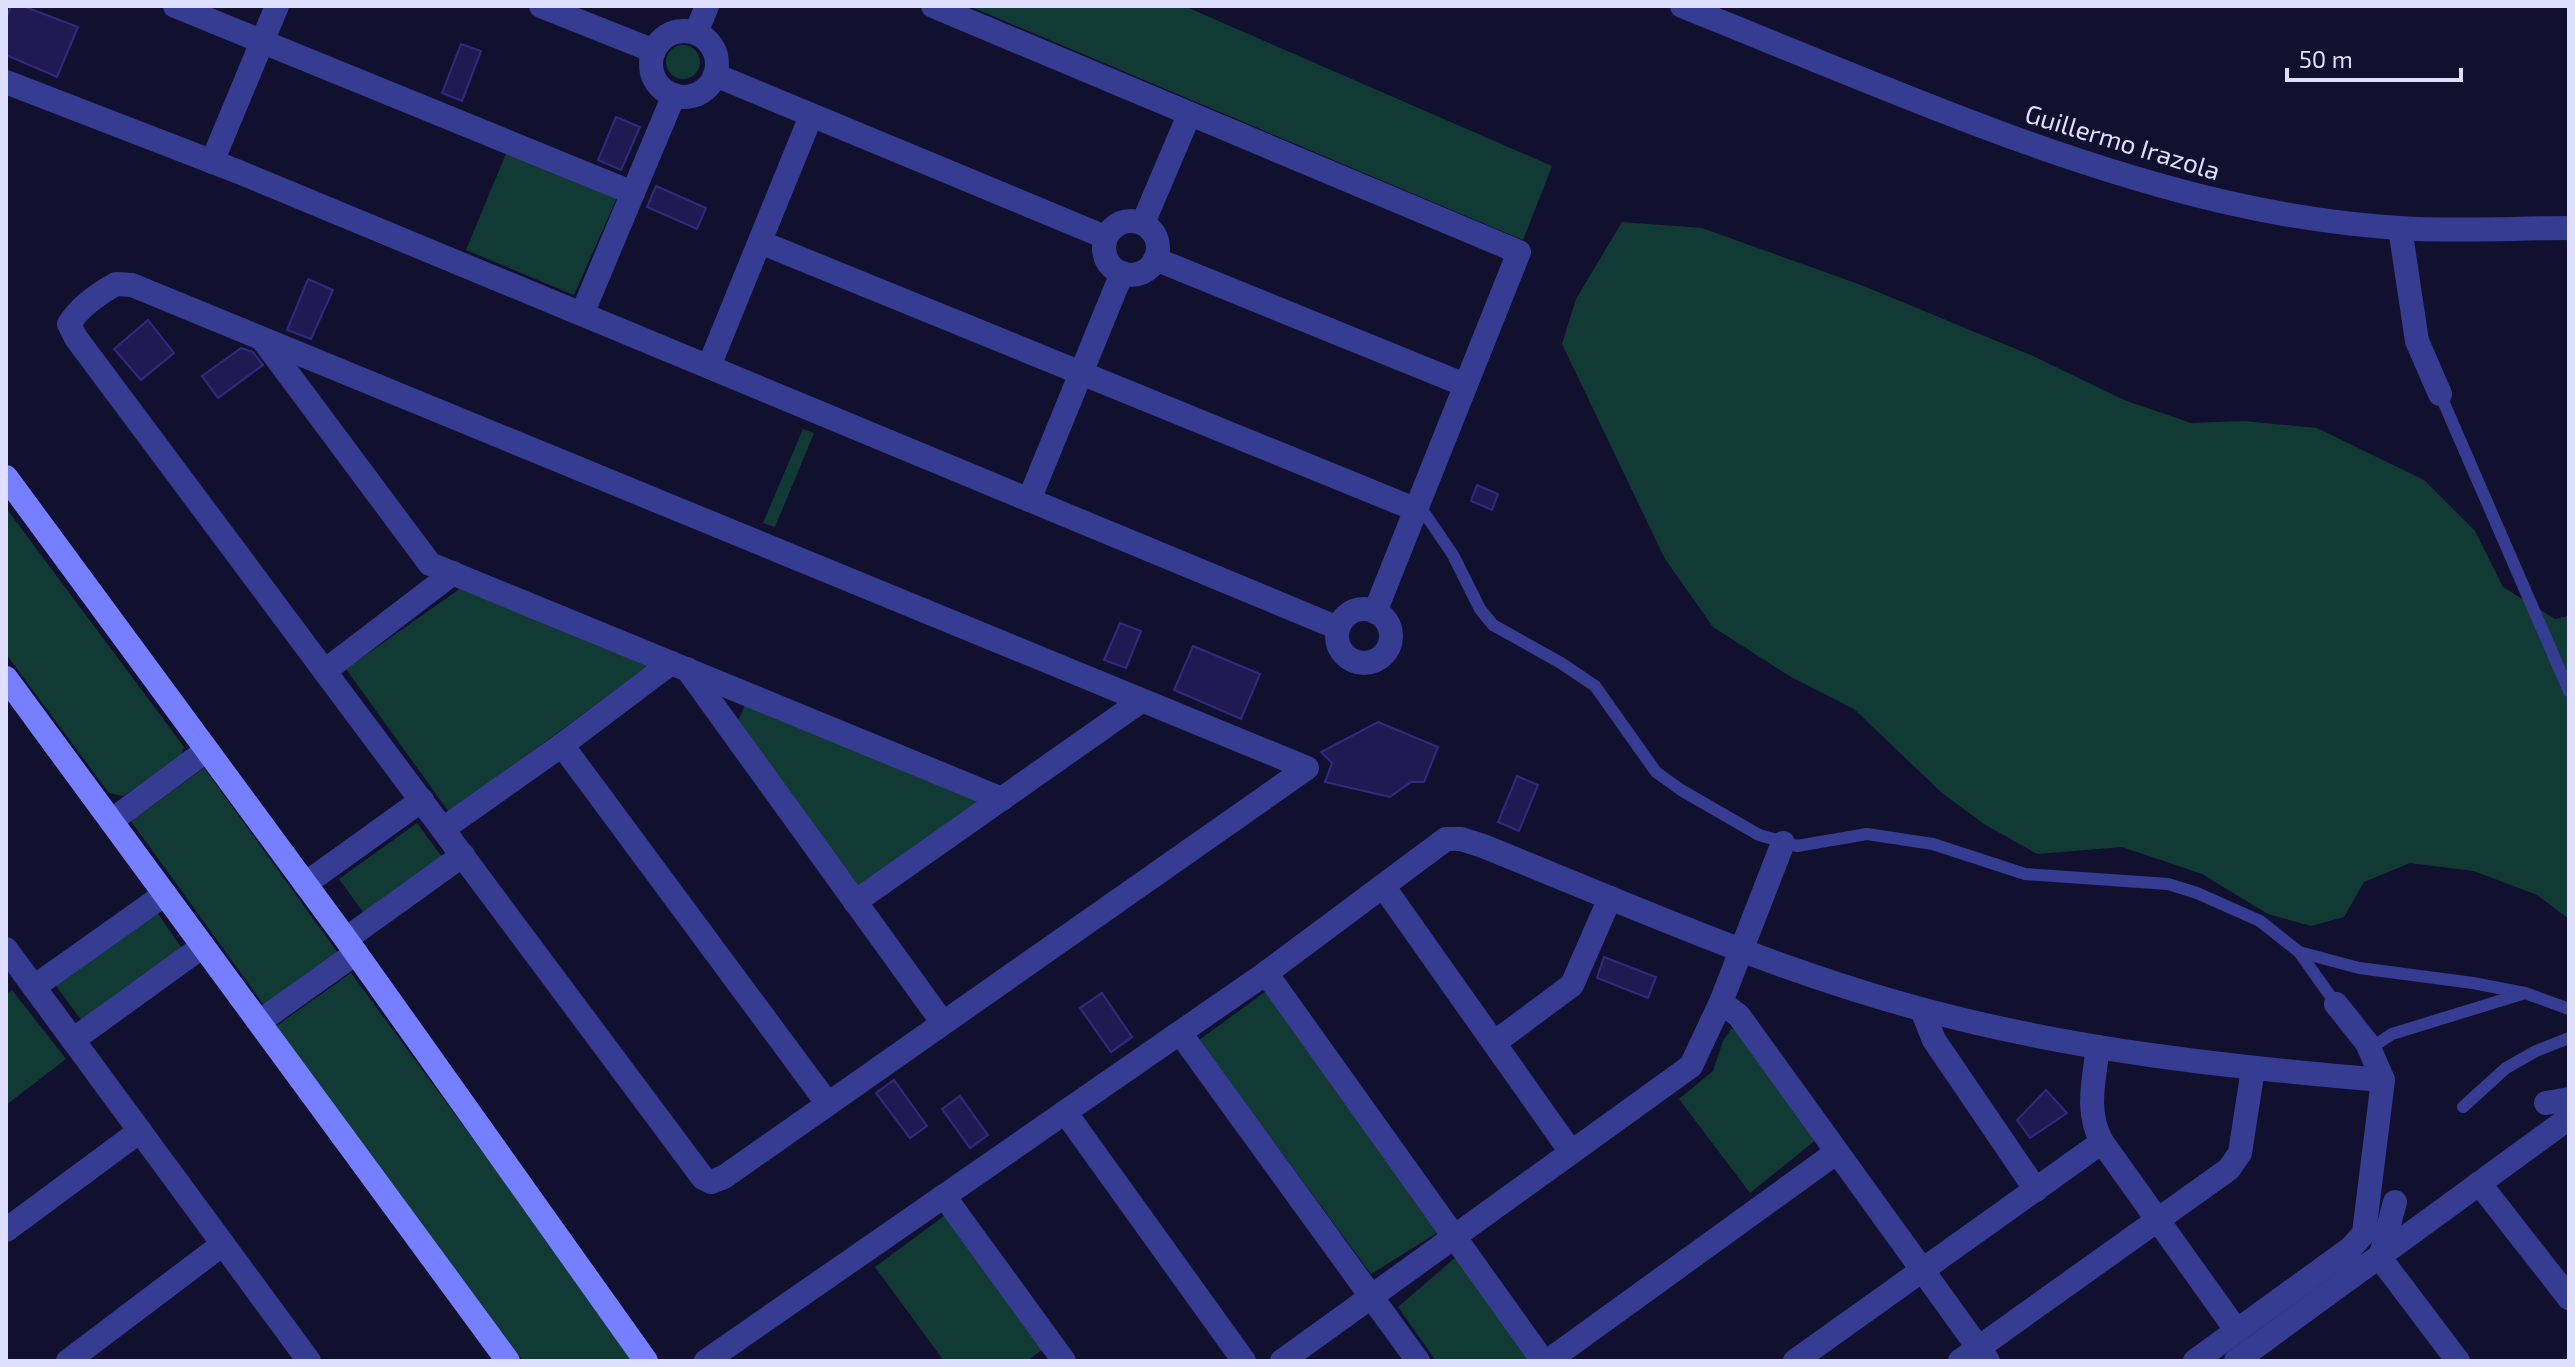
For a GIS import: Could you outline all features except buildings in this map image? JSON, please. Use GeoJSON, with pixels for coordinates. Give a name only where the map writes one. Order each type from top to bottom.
{"type":"FeatureCollection","features":[{"type":"Feature","properties":{"kind":"street"},"geometry":{"type":"LineString","coordinates":[[175,6],[633,193]]}},
{"type":"Feature","properties":{"kind":"street"},"geometry":{"type":"LineString","coordinates":[[212,162],[277,6]]}},
{"type":"Feature","properties":{"kind":"street"},"geometry":{"type":"LineString","coordinates":[[541,6],[654,51]]}},
{"type":"Feature","properties":{"kind":"street"},"geometry":{"type":"LineString","coordinates":[[696,33],[707,6]]}},
{"type":"Feature","properties":{"kind":"street"},"geometry":{"type":"LineString","coordinates":[[933,6],[1519,252],[1375,612]]}},
{"type":"Feature","properties":{"kind":"street","name":"Guillermo Irazola"},"geometry":{"type":"LineString","coordinates":[[1682,6],[1984,125],[2126,175],[2226,202],[2400,228],[2569,228]]}},
{"type":"Feature","properties":{"kind":"street"},"geometry":{"type":"LineString","coordinates":[[672,33],[696,33],[710,43],[715,53],[715,75],[701,92],[691,96],[674,95],[659,86],[653,77],[651,66],[654,51],[663,38],[672,33]]}},
{"type":"Feature","properties":{"kind":"street"},"geometry":{"type":"LineString","coordinates":[[715,75],[1105,237]]}},
{"type":"Feature","properties":{"kind":"street"},"geometry":{"type":"LineString","coordinates":[[6,82],[212,162],[1338,628]]}},
{"type":"Feature","properties":{"kind":"street"},"geometry":{"type":"LineString","coordinates":[[582,314],[674,95]]}},
{"type":"Feature","properties":{"kind":"street"},"geometry":{"type":"LineString","coordinates":[[1143,223],[1189,115]]}},
{"type":"Feature","properties":{"kind":"street"},"geometry":{"type":"LineString","coordinates":[[709,366],[811,116]]}},
{"type":"Feature","properties":{"kind":"street"},"geometry":{"type":"LineString","coordinates":[[1120,222],[1143,223],[1156,237],[1158,247],[1155,259],[1145,271],[1122,273],[1110,266],[1106,258],[1103,250],[1105,237],[1120,222]]}},
{"type":"Feature","properties":{"kind":"street"},"geometry":{"type":"LineString","coordinates":[[2400,228],[2417,341],[2440,394]]}},
{"type":"Feature","properties":{"kind":"street"},"geometry":{"type":"LineString","coordinates":[[760,242],[1418,508]]}},
{"type":"Feature","properties":{"kind":"street"},"geometry":{"type":"LineString","coordinates":[[1155,259],[1465,385]]}},
{"type":"Feature","properties":{"kind":"street"},"geometry":{"type":"LineString","coordinates":[[1029,500],[1122,273]]}},
{"type":"Feature","properties":{"kind":"street"},"geometry":{"type":"LineString","coordinates":[[116,284],[132,285],[1307,768],[724,1177],[711,1182],[703,1178],[326,670],[76,338],[69,324],[75,314],[100,292],[116,284]]}},
{"type":"Feature","properties":{"kind":"street"},"geometry":{"type":"LineString","coordinates":[[261,338],[430,564],[1002,799]]}},
{"type":"Feature","properties":{"kind":"street"},"geometry":{"type":"LineString","coordinates":[[6,477],[351,946],[646,1361]]}},
{"type":"Feature","properties":{"kind":"street"},"geometry":{"type":"LineString","coordinates":[[326,670],[453,573]]}},
{"type":"Feature","properties":{"kind":"street"},"geometry":{"type":"LineString","coordinates":[[1355,610],[1375,612],[1386,621],[1389,647],[1376,660],[1358,662],[1349,659],[1338,645],[1338,628],[1355,610]]}},
{"type":"Feature","properties":{"kind":"street"},"geometry":{"type":"LineString","coordinates":[[443,829],[679,666]]}},
{"type":"Feature","properties":{"kind":"street"},"geometry":{"type":"LineString","coordinates":[[679,666],[943,1023]]}},
{"type":"Feature","properties":{"kind":"street"},"geometry":{"type":"LineString","coordinates":[[6,678],[508,1361]]}},
{"type":"Feature","properties":{"kind":"street"},"geometry":{"type":"LineString","coordinates":[[855,902],[1141,701]]}},
{"type":"Feature","properties":{"kind":"street"},"geometry":{"type":"LineString","coordinates":[[562,745],[828,1104]]}},
{"type":"Feature","properties":{"kind":"street"},"geometry":{"type":"LineString","coordinates":[[111,821],[207,750]]}},
{"type":"Feature","properties":{"kind":"street"},"geometry":{"type":"LineString","coordinates":[[305,884],[422,800]]}},
{"type":"Feature","properties":{"kind":"street"},"geometry":{"type":"LineString","coordinates":[[706,1361],[1266,973],[1446,839],[1461,839],[1740,950],[1922,1010],[2098,1047],[2253,1069],[2383,1080]]}},
{"type":"Feature","properties":{"kind":"street"},"geometry":{"type":"LineString","coordinates":[[1282,1361],[1691,1066],[1721,1002],[1783,843]]}},
{"type":"Feature","properties":{"kind":"street"},"geometry":{"type":"LineString","coordinates":[[259,1022],[463,855]]}},
{"type":"Feature","properties":{"kind":"street"},"geometry":{"type":"LineString","coordinates":[[1383,886],[1571,1152]]}},
{"type":"Feature","properties":{"kind":"street"},"geometry":{"type":"LineString","coordinates":[[34,987],[165,894]]}},
{"type":"Feature","properties":{"kind":"street"},"geometry":{"type":"LineString","coordinates":[[1494,1043],[1572,985],[1610,898]]}},
{"type":"Feature","properties":{"kind":"street"},"geometry":{"type":"LineString","coordinates":[[73,1040],[203,946]]}},
{"type":"Feature","properties":{"kind":"street"},"geometry":{"type":"LineString","coordinates":[[6,949],[307,1360]]}},
{"type":"Feature","properties":{"kind":"street"},"geometry":{"type":"LineString","coordinates":[[1266,973],[1546,1361],[1837,1152]]}},
{"type":"Feature","properties":{"kind":"street"},"geometry":{"type":"LineString","coordinates":[[1721,1002],[1739,1016],[1922,1268],[1975,1357],[2229,1169],[2240,1153],[2253,1069]]}},
{"type":"Feature","properties":{"kind":"street"},"geometry":{"type":"LineString","coordinates":[[2195,1361],[2351,1248],[2364,1233],[2383,1080],[2369,1049],[2336,1004]]}},
{"type":"Feature","properties":{"kind":"street"},"geometry":{"type":"LineString","coordinates":[[1922,1010],[1934,1040],[2036,1190]]}},
{"type":"Feature","properties":{"kind":"street"},"geometry":{"type":"LineString","coordinates":[[1180,1033],[1418,1361]]}},
{"type":"Feature","properties":{"kind":"street"},"geometry":{"type":"LineString","coordinates":[[2098,1047],[2090,1109],[2094,1126],[2102,1142],[2237,1331]]}},
{"type":"Feature","properties":{"kind":"street"},"geometry":{"type":"LineString","coordinates":[[1065,1112],[1244,1361]]}},
{"type":"Feature","properties":{"kind":"street"},"geometry":{"type":"LineString","coordinates":[[2236,1361],[2569,1118]]}},
{"type":"Feature","properties":{"kind":"street"},"geometry":{"type":"LineString","coordinates":[[6,1230],[140,1131]]}},
{"type":"Feature","properties":{"kind":"street"},"geometry":{"type":"LineString","coordinates":[[1795,1361],[2102,1142]]}},
{"type":"Feature","properties":{"kind":"street"},"geometry":{"type":"LineString","coordinates":[[2479,1183],[2567,1291]]}},
{"type":"Feature","properties":{"kind":"street"},"geometry":{"type":"LineString","coordinates":[[944,1196],[1064,1361]]}},
{"type":"Feature","properties":{"kind":"street"},"geometry":{"type":"LineString","coordinates":[[2380,1258],[2395,1202]]}},
{"type":"Feature","properties":{"kind":"street"},"geometry":{"type":"LineString","coordinates":[[68,1361],[223,1244]]}},
{"type":"Feature","properties":{"kind":"street"},"geometry":{"type":"LineString","coordinates":[[2380,1258],[2456,1361]]}},
{"type":"Feature","properties":{"kind":"lane"},"geometry":{"type":"LineString","coordinates":[[2440,394],[2569,691]]}},
{"type":"Feature","properties":{"kind":"lane"},"geometry":{"type":"LineString","coordinates":[[1418,508],[1453,555],[1480,609],[1493,625],[1595,686],[1656,772],[1759,835],[1797,846],[1867,834],[1933,844],[2025,874],[2168,884],[2197,893],[2260,921],[2299,952],[2336,1004]]}},
{"type":"Feature","properties":{"kind":"lane"},"geometry":{"type":"LineString","coordinates":[[2299,952],[2359,968],[2525,993],[2569,1009]]}},
{"type":"Feature","properties":{"kind":"lane"},"geometry":{"type":"LineString","coordinates":[[2369,1049],[2392,1034],[2525,993]]}},
{"type":"Feature","properties":{"kind":"lane"},"geometry":{"type":"LineString","coordinates":[[2463,1107],[2506,1068],[2536,1051],[2569,1038]]}},
{"type":"Feature","properties":{"kind":"green space"},"geometry":{"type":"Polygon","coordinates":[[[969,6],[1184,6],[1552,166],[1523,240],[969,6]]]}},
{"type":"Feature","properties":{"kind":"green space"},"geometry":{"type":"Polygon","coordinates":[[[683,45],[695,50],[700,62],[695,74],[683,79],[671,74],[666,62],[671,50],[683,45]]]}},
{"type":"Feature","properties":{"kind":"green space"},"geometry":{"type":"Polygon","coordinates":[[[508,149],[618,195],[574,295],[466,250],[508,149]]]}},
{"type":"Feature","properties":{"kind":"green space"},"geometry":{"type":"Polygon","coordinates":[[[1622,222],[1702,228],[1861,285],[2033,356],[2124,400],[2191,423],[2244,421],[2317,428],[2424,480],[2475,531],[2503,587],[2555,619],[2569,616],[2569,919],[2537,895],[2474,871],[2410,863],[2364,882],[2344,917],[2311,926],[2268,914],[2202,874],[2122,847],[2037,854],[1984,824],[1942,793],[1854,709],[1791,677],[1713,627],[1665,559],[1562,344],[1576,299],[1622,222]]]}},
{"type":"Feature","properties":{"kind":"green space"},"geometry":{"type":"Polygon","coordinates":[[[803,429],[814,433],[775,527],[763,523],[803,429]]]}},
{"type":"Feature","properties":{"kind":"green space"},"geometry":{"type":"Polygon","coordinates":[[[6,508],[184,747],[180,759],[123,796],[109,793],[6,654],[6,508]]]}},
{"type":"Feature","properties":{"kind":"green space"},"geometry":{"type":"Polygon","coordinates":[[[461,588],[650,665],[449,812],[346,669],[461,588]]]}},
{"type":"Feature","properties":{"kind":"green space"},"geometry":{"type":"Polygon","coordinates":[[[745,705],[984,801],[858,887],[738,721],[745,705]]]}},
{"type":"Feature","properties":{"kind":"green space"},"geometry":{"type":"Polygon","coordinates":[[[204,768],[338,953],[264,1005],[131,821],[204,768]]]}},
{"type":"Feature","properties":{"kind":"green space"},"geometry":{"type":"Polygon","coordinates":[[[417,823],[444,860],[366,916],[339,879],[417,823]]]}},
{"type":"Feature","properties":{"kind":"green space"},"geometry":{"type":"Polygon","coordinates":[[[156,911],[183,950],[82,1021],[54,983],[156,911]]]}},
{"type":"Feature","properties":{"kind":"green space"},"geometry":{"type":"Polygon","coordinates":[[[351,973],[636,1361],[523,1361],[275,1027],[351,973]]]}},
{"type":"Feature","properties":{"kind":"green space"},"geometry":{"type":"Polygon","coordinates":[[[12,990],[66,1059],[6,1105],[6,995],[12,990]]]}},
{"type":"Feature","properties":{"kind":"green space"},"geometry":{"type":"Polygon","coordinates":[[[1265,992],[1437,1233],[1371,1274],[1199,1040],[1265,992]]]}},
{"type":"Feature","properties":{"kind":"green space"},"geometry":{"type":"Polygon","coordinates":[[[1731,1029],[1742,1031],[1817,1139],[1750,1193],[1679,1099],[1713,1071],[1723,1041],[1731,1029]]]}},
{"type":"Feature","properties":{"kind":"green space"},"geometry":{"type":"Polygon","coordinates":[[[948,1213],[1046,1347],[1027,1361],[944,1361],[875,1267],[948,1213]]]}},
{"type":"Feature","properties":{"kind":"green space"},"geometry":{"type":"Polygon","coordinates":[[[1456,1257],[1530,1361],[1436,1361],[1398,1307],[1456,1257]]]}}]}
